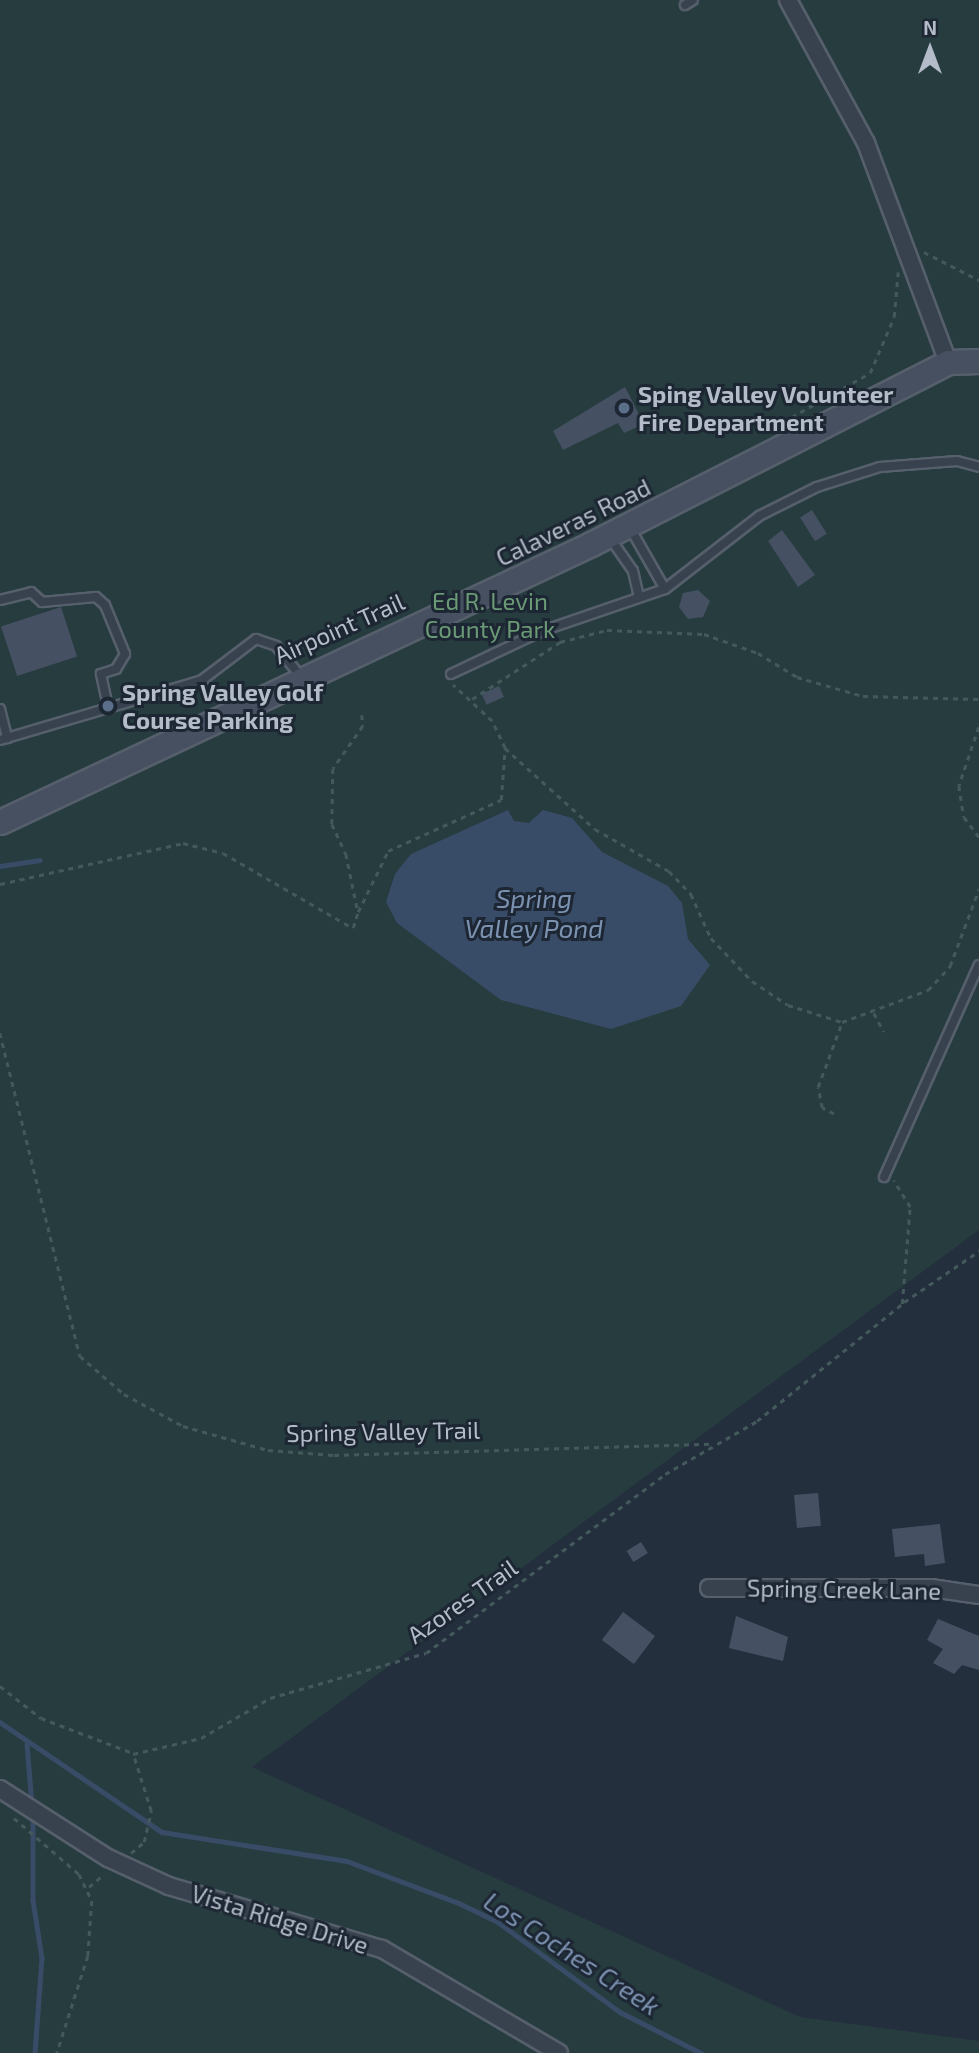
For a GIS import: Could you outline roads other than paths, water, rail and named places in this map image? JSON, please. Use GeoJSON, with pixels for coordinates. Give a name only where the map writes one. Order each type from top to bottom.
{"type":"FeatureCollection","features":[{"type":"Feature","properties":{"kind":"street"},"geometry":{"type":"LineString","coordinates":[[788,0],[866,143],[948,362]]}},
{"type":"Feature","properties":{"kind":"street","name":"Calaveras Road"},"geometry":{"type":"LineString","coordinates":[[0,822],[619,530],[948,362],[979,361]]}},
{"type":"Feature","properties":{"kind":"street","name":"Spring Creek Lane"},"geometry":{"type":"LineString","coordinates":[[709,1588],[919,1588],[979,1595]]}},
{"type":"Feature","properties":{"kind":"street","name":"Vista Ridge Drive"},"geometry":{"type":"LineString","coordinates":[[0,1788],[119,1863],[169,1886],[382,1949],[559,2053]]}},
{"type":"Feature","properties":{"kind":"lane"},"geometry":{"type":"LineString","coordinates":[[450,675],[639,597],[665,589],[759,516],[817,487],[880,467],[957,461],[979,467]]}},
{"type":"Feature","properties":{"kind":"lane"},"geometry":{"type":"LineString","coordinates":[[619,530],[665,589]]}},
{"type":"Feature","properties":{"kind":"lane"},"geometry":{"type":"LineString","coordinates":[[619,530],[639,597]]}},
{"type":"Feature","properties":{"kind":"lane"},"geometry":{"type":"LineString","coordinates":[[0,600],[31,592],[43,602],[96,597],[105,606],[125,654],[116,669],[101,674],[108,708]]}},
{"type":"Feature","properties":{"kind":"lane"},"geometry":{"type":"LineString","coordinates":[[0,709],[4,739],[202,680],[256,639],[276,646],[297,665],[303,681]]}},
{"type":"Feature","properties":{"kind":"lane"},"geometry":{"type":"LineString","coordinates":[[884,1177],[979,965]]}},
{"type":"Feature","properties":{"kind":"water","name":"Spring Valley Pond"},"geometry":{"type":"Polygon","coordinates":[[[508,810],[514,821],[529,823],[543,810],[572,818],[602,852],[668,886],[682,903],[688,939],[710,965],[681,1006],[611,1029],[501,1000],[397,923],[386,902],[395,874],[411,854],[508,810]]]}},
{"type":"Feature","properties":{"kind":"waterway"},"geometry":{"type":"LineString","coordinates":[[0,866],[40,860]]}},
{"type":"Feature","properties":{"kind":"waterway","name":"Los Coches Creek"},"geometry":{"type":"LineString","coordinates":[[0,1722],[162,1832],[347,1861],[459,1903],[498,1922],[620,2012],[701,2053]]}},
{"type":"Feature","properties":{"kind":"waterway"},"geometry":{"type":"LineString","coordinates":[[27,1744],[32,1805]]}},
{"type":"Feature","properties":{"kind":"waterway"},"geometry":{"type":"LineString","coordinates":[[33,1817],[33,1900],[42,1958],[35,2053]]}},
{"type":"Feature","properties":{"kind":"place","name":"Sping Valley Volunteer Fire Department"},"geometry":{"type":"Point","coordinates":[624,408]}},
{"type":"Feature","properties":{"kind":"place","name":"Spring Valley Golf Course Parking"},"geometry":{"type":"Point","coordinates":[108,706]}},
{"type":"Feature","properties":{"kind":"park label","name":"Ed R. Levin County Park"},"geometry":{"type":"Point","coordinates":[490,615]}}]}
